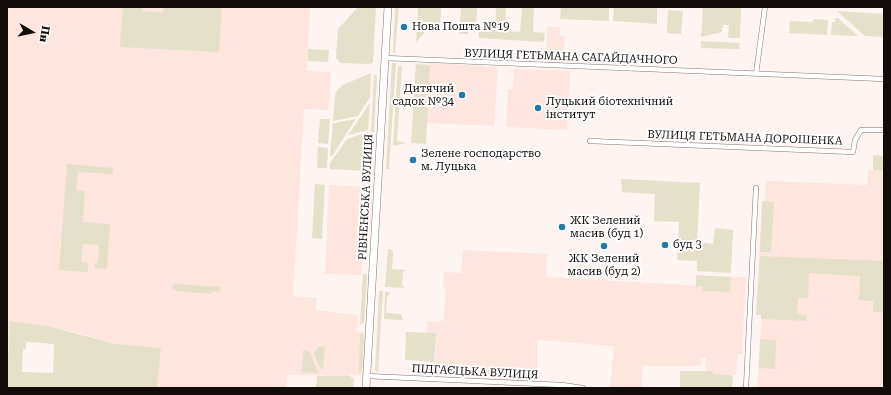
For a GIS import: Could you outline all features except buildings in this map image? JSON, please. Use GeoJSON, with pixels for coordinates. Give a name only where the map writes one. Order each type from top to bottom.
{"type":"FeatureCollection","features":[{"type":"Feature","properties":{"kind":"main road","name":"РІВНЕНСЬКА ВУЛИЦЯ"},"geometry":{"type":"LineString","coordinates":[[366,388],[388,7]]}},
{"type":"Feature","properties":{"kind":"street"},"geometry":{"type":"LineString","coordinates":[[756,74],[765,7]]}},
{"type":"Feature","properties":{"kind":"street","name":"ВУЛИЦЯ ГЕТЬМАНА САГАЙДАЧНОГО"},"geometry":{"type":"LineString","coordinates":[[385,58],[884,79]]}},
{"type":"Feature","properties":{"kind":"street","name":"ВУЛИЦЯ ГЕТЬМАНА ДОРОШЕНКА"},"geometry":{"type":"LineString","coordinates":[[590,140],[853,152],[855,140],[861,130],[884,130]]}},
{"type":"Feature","properties":{"kind":"street"},"geometry":{"type":"LineString","coordinates":[[746,388],[756,188]]}},
{"type":"Feature","properties":{"kind":"street","name":"ПІДГАЄЦЬКА ВУЛИЦЯ"},"geometry":{"type":"LineString","coordinates":[[367,376],[562,385],[582,388]]}},
{"type":"Feature","properties":{"kind":"shaded area"},"geometry":{"type":"Polygon","coordinates":[[[7,7],[310,7],[307,71],[331,72],[329,110],[304,109],[293,296],[317,298],[315,310],[358,315],[355,331],[365,332],[362,375],[287,375],[286,388],[157,388],[160,348],[116,344],[70,331],[10,321],[9,350],[7,350],[7,7]]]}},
{"type":"Feature","properties":{"kind":"shaded area"},"geometry":{"type":"Polygon","coordinates":[[[123,7],[143,7],[143,11],[163,13],[164,7],[222,7],[219,52],[120,47],[123,7]]]}},
{"type":"Feature","properties":{"kind":"shaded area"},"geometry":{"type":"Polygon","coordinates":[[[358,7],[376,7],[373,62],[370,64],[340,63],[336,58],[338,29],[358,7]]]}},
{"type":"Feature","properties":{"kind":"shaded area"},"geometry":{"type":"Polygon","coordinates":[[[395,7],[399,7],[395,54],[393,52],[395,7]]]}},
{"type":"Feature","properties":{"kind":"shaded area"},"geometry":{"type":"Polygon","coordinates":[[[418,7],[441,7],[440,32],[426,31],[416,42],[418,7]]]}},
{"type":"Feature","properties":{"kind":"shaded area"},"geometry":{"type":"Polygon","coordinates":[[[461,7],[477,7],[476,26],[468,26],[468,34],[459,34],[461,7]]]}},
{"type":"Feature","properties":{"kind":"shaded area"},"geometry":{"type":"Polygon","coordinates":[[[496,7],[506,7],[505,31],[520,32],[522,7],[534,7],[533,32],[545,33],[544,42],[479,38],[479,30],[495,30],[496,7]]]}},
{"type":"Feature","properties":{"kind":"shaded area"},"geometry":{"type":"Polygon","coordinates":[[[561,7],[609,7],[609,21],[560,19],[561,7]]]}},
{"type":"Feature","properties":{"kind":"shaded area"},"geometry":{"type":"Polygon","coordinates":[[[614,7],[657,7],[657,24],[613,21],[614,7]]]}},
{"type":"Feature","properties":{"kind":"shaded area"},"geometry":{"type":"Polygon","coordinates":[[[703,7],[741,7],[740,38],[728,38],[729,25],[723,25],[722,32],[701,37],[703,7]]]}},
{"type":"Feature","properties":{"kind":"shaded area"},"geometry":{"type":"Polygon","coordinates":[[[668,10],[683,11],[681,34],[667,33],[668,10]]]}},
{"type":"Feature","properties":{"kind":"shaded area"},"geometry":{"type":"Polygon","coordinates":[[[837,11],[884,14],[884,37],[865,36],[837,11]]]}},
{"type":"Feature","properties":{"kind":"shaded area"},"geometry":{"type":"Polygon","coordinates":[[[835,18],[838,18],[858,36],[831,35],[832,22],[835,22],[835,18]]]}},
{"type":"Feature","properties":{"kind":"shaded area"},"geometry":{"type":"Polygon","coordinates":[[[813,19],[828,20],[827,35],[789,33],[790,21],[813,22],[813,19]]]}},
{"type":"Feature","properties":{"kind":"shaded area"},"geometry":{"type":"Polygon","coordinates":[[[547,27],[560,27],[560,36],[565,37],[563,63],[546,63],[547,27]]]}},
{"type":"Feature","properties":{"kind":"shaded area"},"geometry":{"type":"Polygon","coordinates":[[[701,41],[740,43],[739,49],[701,48],[701,41]]]}},
{"type":"Feature","properties":{"kind":"shaded area"},"geometry":{"type":"Polygon","coordinates":[[[308,49],[329,50],[328,62],[308,61],[308,49]]]}},
{"type":"Feature","properties":{"kind":"shaded area"},"geometry":{"type":"Polygon","coordinates":[[[392,63],[396,63],[389,169],[386,169],[392,63]]]}},
{"type":"Feature","properties":{"kind":"shaded area","name":"Дитячий садок №34"},"geometry":{"type":"Polygon","coordinates":[[[430,63],[498,67],[494,126],[427,123],[430,63]]]}},
{"type":"Feature","properties":{"kind":"shaded area"},"geometry":{"type":"Polygon","coordinates":[[[416,64],[430,65],[426,144],[411,143],[416,64]]]}},
{"type":"Feature","properties":{"kind":"shaded area"},"geometry":{"type":"Polygon","coordinates":[[[398,66],[402,66],[397,141],[406,143],[393,146],[398,66]]]}},
{"type":"Feature","properties":{"kind":"shaded area","name":"Луцький біотехнічний інститут"},"geometry":{"type":"Polygon","coordinates":[[[514,69],[570,71],[567,130],[506,127],[508,89],[513,89],[514,69]]]}},
{"type":"Feature","properties":{"kind":"shaded area"},"geometry":{"type":"Polygon","coordinates":[[[371,73],[370,97],[358,116],[333,121],[335,94],[338,89],[343,85],[371,73]]]}},
{"type":"Feature","properties":{"kind":"shaded area"},"geometry":{"type":"Polygon","coordinates":[[[374,74],[377,76],[372,168],[369,168],[374,74]]]}},
{"type":"Feature","properties":{"kind":"shaded area"},"geometry":{"type":"Polygon","coordinates":[[[370,103],[368,130],[348,135],[370,103]]]}},
{"type":"Feature","properties":{"kind":"shaded area"},"geometry":{"type":"Polygon","coordinates":[[[320,119],[330,119],[328,144],[318,143],[320,119]]]}},
{"type":"Feature","properties":{"kind":"shaded area"},"geometry":{"type":"Polygon","coordinates":[[[356,119],[332,156],[330,155],[333,123],[356,119]]]}},
{"type":"Feature","properties":{"kind":"shaded area"},"geometry":{"type":"Polygon","coordinates":[[[368,132],[366,171],[330,169],[330,163],[347,139],[368,132]]]}},
{"type":"Feature","properties":{"kind":"shaded area"},"geometry":{"type":"Polygon","coordinates":[[[318,147],[328,148],[327,168],[317,168],[318,147]]]}},
{"type":"Feature","properties":{"kind":"shaded area"},"geometry":{"type":"Polygon","coordinates":[[[873,155],[884,156],[884,171],[873,170],[873,155]]]}},
{"type":"Feature","properties":{"kind":"shaded area"},"geometry":{"type":"Polygon","coordinates":[[[67,164],[113,168],[113,174],[78,172],[76,190],[85,191],[83,222],[110,224],[107,269],[95,268],[95,263],[98,263],[99,245],[83,244],[81,262],[88,263],[88,272],[59,270],[67,164]]]}},
{"type":"Feature","properties":{"kind":"shaded area"},"geometry":{"type":"Polygon","coordinates":[[[868,170],[884,171],[884,388],[757,388],[762,315],[756,315],[762,201],[765,201],[766,181],[867,185],[868,170]]]}},
{"type":"Feature","properties":{"kind":"shaded area"},"geometry":{"type":"Polygon","coordinates":[[[621,179],[700,183],[697,242],[713,244],[715,228],[733,230],[731,273],[697,271],[697,261],[677,260],[679,222],[654,221],[655,194],[622,192],[621,179]]]}},
{"type":"Feature","properties":{"kind":"shaded area"},"geometry":{"type":"Polygon","coordinates":[[[315,184],[325,185],[322,239],[312,238],[315,184]]]}},
{"type":"Feature","properties":{"kind":"shaded area"},"geometry":{"type":"Polygon","coordinates":[[[329,185],[372,187],[371,228],[363,228],[361,275],[325,274],[329,185]]]}},
{"type":"Feature","properties":{"kind":"shaded area"},"geometry":{"type":"Polygon","coordinates":[[[762,201],[774,202],[771,252],[760,252],[762,201]]]}},
{"type":"Feature","properties":{"kind":"shaded area"},"geometry":{"type":"Polygon","coordinates":[[[388,249],[391,249],[393,252],[392,269],[406,270],[403,272],[402,285],[404,288],[385,287],[388,249]]]}},
{"type":"Feature","properties":{"kind":"shaded area"},"geometry":{"type":"Polygon","coordinates":[[[463,250],[547,254],[546,277],[703,286],[703,291],[730,292],[731,277],[746,277],[742,354],[737,354],[736,375],[713,374],[713,371],[706,371],[706,358],[701,358],[701,366],[643,366],[641,388],[610,388],[614,346],[537,340],[537,382],[434,375],[436,333],[427,333],[427,321],[440,322],[444,318],[446,287],[443,287],[444,272],[461,273],[463,250]]]}},
{"type":"Feature","properties":{"kind":"shaded area"},"geometry":{"type":"Polygon","coordinates":[[[760,256],[884,261],[884,312],[873,312],[873,301],[859,300],[860,276],[809,273],[808,298],[798,298],[797,314],[807,315],[806,321],[761,319],[761,315],[756,315],[760,256]]]}},
{"type":"Feature","properties":{"kind":"shaded area"},"geometry":{"type":"Polygon","coordinates":[[[363,273],[367,275],[364,322],[360,325],[363,273]]]}},
{"type":"Feature","properties":{"kind":"shaded area"},"geometry":{"type":"Polygon","coordinates":[[[696,275],[731,277],[730,292],[702,291],[702,286],[696,287],[696,275]]]}},
{"type":"Feature","properties":{"kind":"shaded area"},"geometry":{"type":"Polygon","coordinates":[[[174,284],[220,287],[219,292],[212,291],[212,294],[177,291],[172,288],[174,284]]]}},
{"type":"Feature","properties":{"kind":"shaded area"},"geometry":{"type":"Polygon","coordinates":[[[379,291],[383,291],[378,373],[375,371],[379,291]]]}},
{"type":"Feature","properties":{"kind":"shaded area"},"geometry":{"type":"Polygon","coordinates":[[[385,291],[391,293],[387,297],[386,313],[401,314],[403,320],[384,319],[385,291]]]}},
{"type":"Feature","properties":{"kind":"shaded area"},"geometry":{"type":"Polygon","coordinates":[[[10,321],[47,326],[116,344],[161,348],[157,388],[7,388],[10,321]],[[26,342],[26,349],[23,349],[22,372],[53,373],[54,344],[26,342]]]}},
{"type":"Feature","properties":{"kind":"shaded area"},"geometry":{"type":"Polygon","coordinates":[[[406,332],[436,333],[434,362],[405,360],[406,332]]]}},
{"type":"Feature","properties":{"kind":"shaded area"},"geometry":{"type":"Polygon","coordinates":[[[363,334],[362,372],[359,373],[360,335],[363,334]]]}},
{"type":"Feature","properties":{"kind":"shaded area"},"geometry":{"type":"Polygon","coordinates":[[[760,339],[776,340],[775,369],[759,368],[760,339]]]}},
{"type":"Feature","properties":{"kind":"shaded area"},"geometry":{"type":"Polygon","coordinates":[[[325,346],[323,371],[318,364],[314,353],[318,347],[325,346]]]}},
{"type":"Feature","properties":{"kind":"shaded area"},"geometry":{"type":"Polygon","coordinates":[[[303,350],[310,352],[318,373],[302,372],[303,350]]]}},
{"type":"Feature","properties":{"kind":"shaded area"},"geometry":{"type":"Polygon","coordinates":[[[680,371],[713,371],[713,374],[733,375],[732,388],[680,388],[680,371]]]}},
{"type":"Feature","properties":{"kind":"shaded area"},"geometry":{"type":"Polygon","coordinates":[[[317,376],[350,376],[354,379],[353,388],[316,388],[317,376]]]}},
{"type":"Feature","properties":{"kind":"place","name":"Нова Пошта №19"},"geometry":{"type":"Point","coordinates":[404,27]}},
{"type":"Feature","properties":{"kind":"place","name":"Дитячий садок №34"},"geometry":{"type":"Point","coordinates":[462,95]}},
{"type":"Feature","properties":{"kind":"place","name":"Луцький біотехнічний інститут"},"geometry":{"type":"Point","coordinates":[538,108]}},
{"type":"Feature","properties":{"kind":"place","name":"Зелене господарство м. Луцька"},"geometry":{"type":"Point","coordinates":[413,160]}},
{"type":"Feature","properties":{"kind":"place","name":"ЖК Зелений масив (буд 1)"},"geometry":{"type":"Point","coordinates":[562,227]}},
{"type":"Feature","properties":{"kind":"place","name":"буд 3"},"geometry":{"type":"Point","coordinates":[665,245]}},
{"type":"Feature","properties":{"kind":"place","name":"ЖК Зелений масив (буд 2)"},"geometry":{"type":"Point","coordinates":[604,246]}}]}
